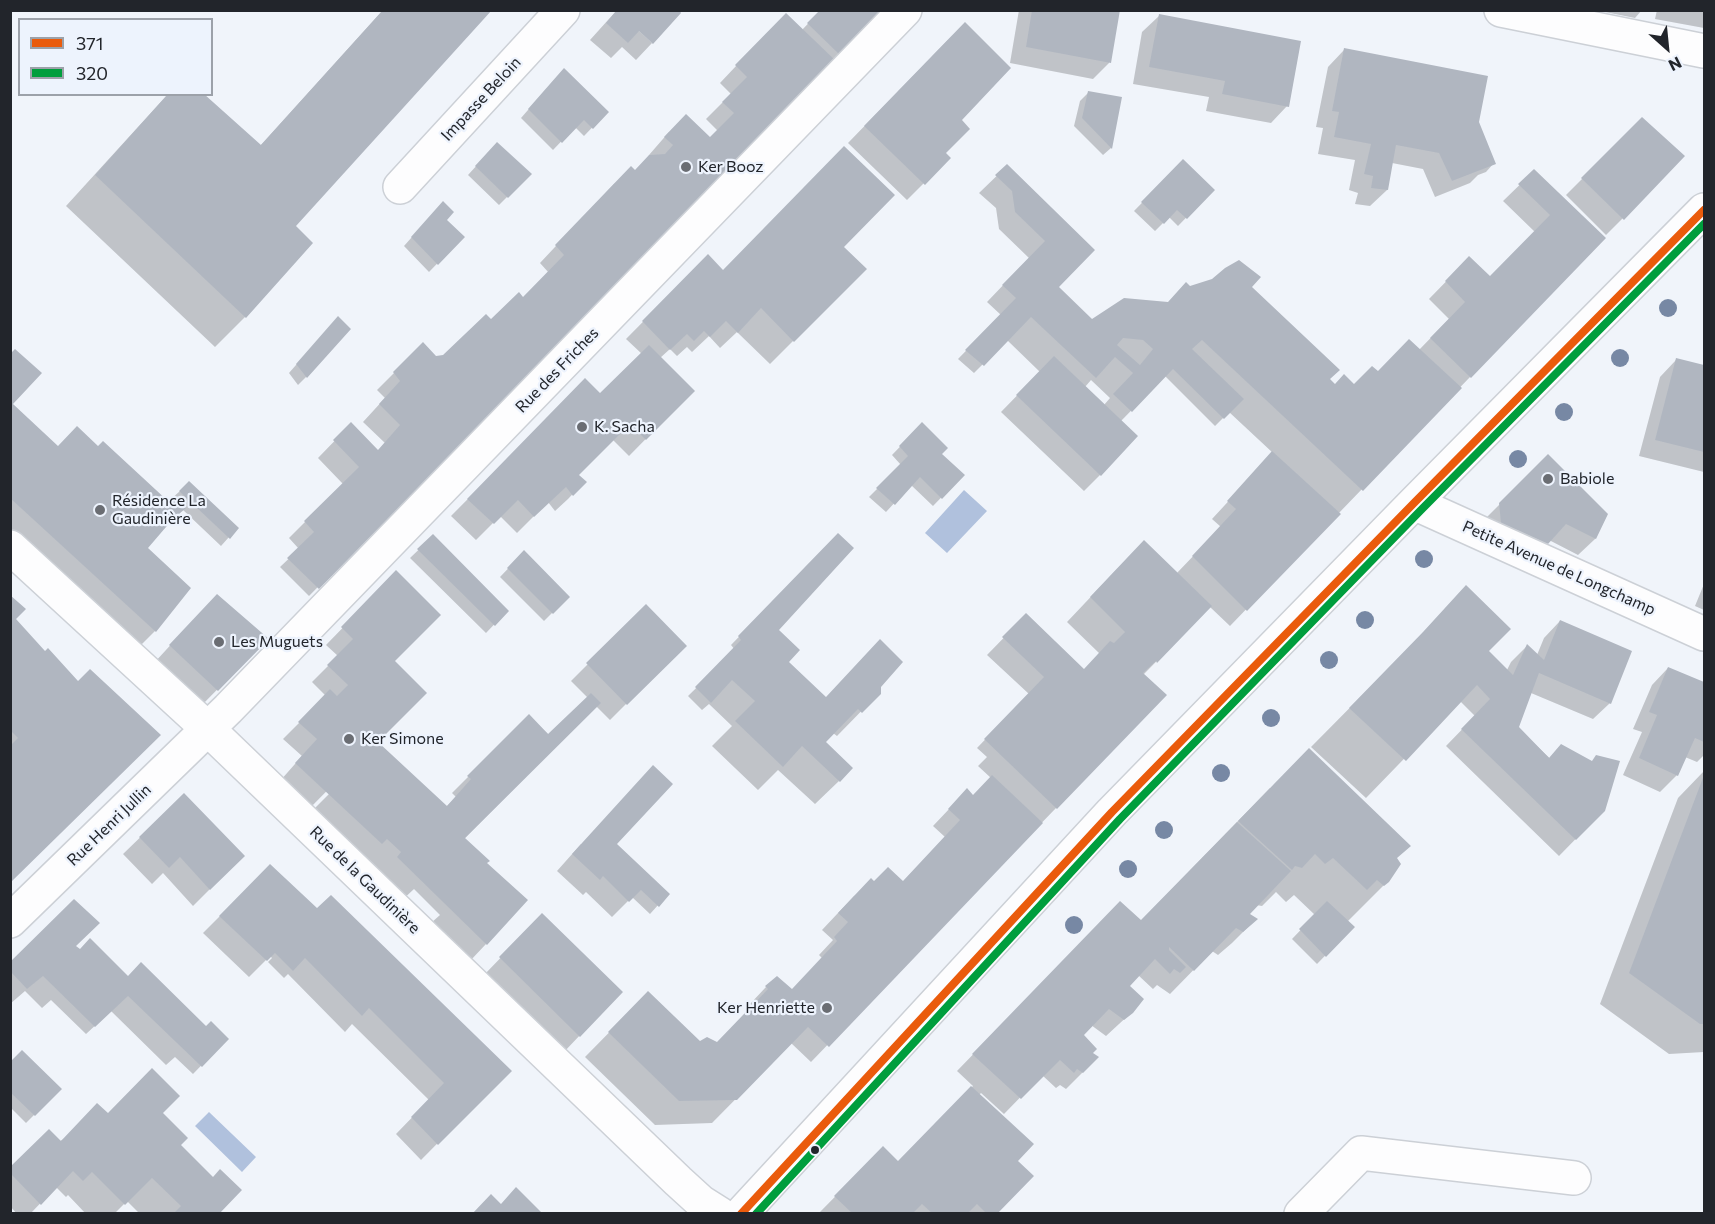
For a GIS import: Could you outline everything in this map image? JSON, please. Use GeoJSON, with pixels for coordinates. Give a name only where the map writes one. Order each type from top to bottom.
{"type":"FeatureCollection","features":[{"type":"Feature","properties":{"kind":"street","name":"Impasse Beloin"},"geometry":{"type":"LineString","coordinates":[[400,187],[562,10]]}},
{"type":"Feature","properties":{"kind":"street","name":"Rue des Friches"},"geometry":{"type":"LineString","coordinates":[[208,729],[905,10]]}},
{"type":"Feature","properties":{"kind":"street"},"geometry":{"type":"LineString","coordinates":[[1501,10],[1704,51]]}},
{"type":"Feature","properties":{"kind":"street"},"geometry":{"type":"LineString","coordinates":[[741,1214],[1112,812],[1414,502],[1704,210]]}},
{"type":"Feature","properties":{"kind":"street","name":"Petite Avenue de Longchamp"},"geometry":{"type":"LineString","coordinates":[[1414,502],[1704,634]]}},
{"type":"Feature","properties":{"kind":"street","name":"Rue de la Gaudinière"},"geometry":{"type":"LineString","coordinates":[[10,547],[208,729],[678,1181],[701,1202],[720,1214]]}},
{"type":"Feature","properties":{"kind":"street","name":"Rue Henri Jullin"},"geometry":{"type":"LineString","coordinates":[[10,921],[208,729]]}},
{"type":"Feature","properties":{"kind":"street"},"geometry":{"type":"LineString","coordinates":[[1301,1214],[1361,1153],[1574,1178]]}},
{"type":"Feature","properties":{"kind":"water"},"geometry":{"type":"Polygon","coordinates":[[[964,490],[987,511],[947,553],[925,533],[964,490]]]}},
{"type":"Feature","properties":{"kind":"water"},"geometry":{"type":"Polygon","coordinates":[[[209,1112],[256,1157],[242,1172],[195,1126],[209,1112]]]}},
{"type":"Feature","properties":{"kind":"building"},"geometry":{"type":"Polygon","coordinates":[[[383,10],[492,10],[296,226],[313,243],[246,318],[95,175],[166,96],[206,96],[261,145],[383,10]]]}},
{"type":"Feature","properties":{"kind":"building"},"geometry":{"type":"Polygon","coordinates":[[[617,10],[679,10],[681,13],[653,44],[639,31],[628,43],[606,23],[617,10]]]}},
{"type":"Feature","properties":{"kind":"building"},"geometry":{"type":"Polygon","coordinates":[[[820,10],[888,10],[842,57],[807,23],[820,10]]]}},
{"type":"Feature","properties":{"kind":"building"},"geometry":{"type":"Polygon","coordinates":[[[1032,10],[1120,10],[1111,63],[1026,47],[1032,10]]]}},
{"type":"Feature","properties":{"kind":"building"},"geometry":{"type":"Polygon","coordinates":[[[786,13],[837,62],[319,589],[287,558],[314,532],[304,521],[359,467],[333,440],[351,422],[378,450],[400,425],[379,404],[400,381],[393,372],[423,342],[436,356],[443,355],[486,314],[491,319],[519,292],[523,297],[564,255],[555,245],[631,166],[635,170],[649,155],[665,154],[673,145],[664,137],[686,114],[710,137],[734,113],[722,102],[747,77],[735,65],[786,13]]]}},
{"type":"Feature","properties":{"kind":"building"},"geometry":{"type":"Polygon","coordinates":[[[1159,14],[1301,41],[1289,107],[1222,94],[1225,81],[1149,67],[1159,14]]]}},
{"type":"Feature","properties":{"kind":"building"},"geometry":{"type":"Polygon","coordinates":[[[965,22],[1011,68],[962,120],[970,129],[946,153],[951,158],[925,185],[864,126],[965,22]]]}},
{"type":"Feature","properties":{"kind":"building"},"geometry":{"type":"Polygon","coordinates":[[[1344,48],[1488,76],[1479,122],[1496,164],[1452,181],[1439,153],[1396,145],[1388,190],[1371,188],[1373,176],[1364,174],[1371,144],[1334,137],[1339,112],[1332,111],[1344,48]]]}},
{"type":"Feature","properties":{"kind":"building"},"geometry":{"type":"Polygon","coordinates":[[[564,68],[609,112],[593,129],[584,120],[562,143],[528,109],[564,68]]]}},
{"type":"Feature","properties":{"kind":"building"},"geometry":{"type":"Polygon","coordinates":[[[1088,91],[1122,97],[1112,149],[1082,118],[1088,91]]]}},
{"type":"Feature","properties":{"kind":"building"},"geometry":{"type":"Polygon","coordinates":[[[1642,117],[1685,156],[1624,220],[1581,178],[1642,117]]]}},
{"type":"Feature","properties":{"kind":"building"},"geometry":{"type":"Polygon","coordinates":[[[497,142],[532,174],[508,198],[475,166],[497,142]]]}},
{"type":"Feature","properties":{"kind":"building"},"geometry":{"type":"Polygon","coordinates":[[[844,146],[895,195],[844,247],[867,269],[794,342],[761,308],[738,333],[726,321],[710,337],[704,331],[694,341],[687,334],[670,350],[642,321],[708,254],[723,270],[844,146]]]}},
{"type":"Feature","properties":{"kind":"building"},"geometry":{"type":"Polygon","coordinates":[[[1183,159],[1215,190],[1187,219],[1177,210],[1164,224],[1141,202],[1183,159]]]}},
{"type":"Feature","properties":{"kind":"building"},"geometry":{"type":"Polygon","coordinates":[[[1007,164],[1095,250],[1059,287],[1092,319],[1124,298],[1168,302],[1186,282],[1190,286],[1212,279],[1239,260],[1261,277],[1252,287],[1340,370],[1330,379],[1335,384],[1344,374],[1354,384],[1372,366],[1378,371],[1409,339],[1462,388],[1363,491],[1202,340],[1192,349],[1244,399],[1224,419],[1173,369],[1132,412],[1113,394],[1133,373],[1115,357],[1096,378],[1031,317],[984,366],[965,350],[1016,298],[1002,285],[1045,241],[1015,212],[1012,191],[995,175],[1007,164]],[[1123,338],[1117,345],[1140,365],[1153,349],[1143,340],[1123,338]]]}},
{"type":"Feature","properties":{"kind":"building"},"geometry":{"type":"Polygon","coordinates":[[[1534,169],[1606,238],[1471,378],[1430,338],[1465,302],[1445,281],[1469,256],[1490,276],[1550,215],[1518,184],[1534,169]]]}},
{"type":"Feature","properties":{"kind":"building"},"geometry":{"type":"Polygon","coordinates":[[[443,201],[454,212],[447,220],[465,237],[438,265],[411,237],[443,201]]]}},
{"type":"Feature","properties":{"kind":"building"},"geometry":{"type":"Polygon","coordinates":[[[338,316],[351,329],[307,378],[296,364],[338,316]]]}},
{"type":"Feature","properties":{"kind":"building"},"geometry":{"type":"Polygon","coordinates":[[[649,345],[695,391],[646,440],[630,424],[579,475],[587,482],[573,496],[566,487],[534,517],[518,500],[494,524],[467,499],[585,378],[600,393],[649,345]]]}},
{"type":"Feature","properties":{"kind":"building"},"geometry":{"type":"Polygon","coordinates":[[[15,349],[42,373],[13,404],[58,446],[77,426],[98,446],[103,441],[169,502],[174,497],[186,508],[172,520],[148,548],[191,588],[156,632],[10,498],[10,354],[15,349]]]}},
{"type":"Feature","properties":{"kind":"building"},"geometry":{"type":"Polygon","coordinates":[[[1054,356],[1138,436],[1101,476],[1016,395],[1054,356]]]}},
{"type":"Feature","properties":{"kind":"building"},"geometry":{"type":"Polygon","coordinates":[[[1676,358],[1704,365],[1704,452],[1655,440],[1676,358]]]}},
{"type":"Feature","properties":{"kind":"building"},"geometry":{"type":"Polygon","coordinates":[[[922,422],[948,448],[942,454],[965,475],[942,499],[920,477],[895,505],[876,488],[908,456],[899,446],[922,422]]]}},
{"type":"Feature","properties":{"kind":"building"},"geometry":{"type":"Polygon","coordinates":[[[1272,451],[1341,514],[1247,611],[1192,556],[1236,509],[1227,501],[1272,451]]]}},
{"type":"Feature","properties":{"kind":"building","name":"Babiole"},"geometry":{"type":"Polygon","coordinates":[[[1548,454],[1608,514],[1596,539],[1566,524],[1548,544],[1501,523],[1499,503],[1548,454]]]}},
{"type":"Feature","properties":{"kind":"building"},"geometry":{"type":"Polygon","coordinates":[[[189,481],[239,528],[230,539],[179,491],[189,481]]]}},
{"type":"Feature","properties":{"kind":"building"},"geometry":{"type":"Polygon","coordinates":[[[838,533],[854,548],[779,630],[800,650],[789,662],[826,697],[880,639],[903,662],[881,687],[881,694],[862,713],[858,709],[826,742],[853,768],[840,782],[802,746],[783,767],[735,721],[755,701],[732,680],[711,703],[695,687],[741,640],[738,636],[838,533]]]}},
{"type":"Feature","properties":{"kind":"building"},"geometry":{"type":"Polygon","coordinates":[[[433,534],[509,611],[495,626],[417,549],[433,534]]]}},
{"type":"Feature","properties":{"kind":"building"},"geometry":{"type":"Polygon","coordinates":[[[1144,540],[1212,606],[1157,663],[1156,661],[1143,673],[1167,695],[1057,809],[984,739],[1044,677],[1002,637],[1026,613],[1084,669],[1110,641],[1114,643],[1125,632],[1090,597],[1144,540]]]}},
{"type":"Feature","properties":{"kind":"building"},"geometry":{"type":"Polygon","coordinates":[[[524,550],[570,597],[553,614],[507,568],[524,550]]]}},
{"type":"Feature","properties":{"kind":"building"},"geometry":{"type":"Polygon","coordinates":[[[396,570],[441,615],[395,661],[427,693],[378,742],[447,806],[471,779],[467,776],[529,714],[548,734],[591,693],[601,703],[465,838],[490,861],[487,863],[528,900],[487,945],[397,857],[401,852],[387,839],[382,844],[295,763],[317,739],[298,722],[330,689],[337,696],[348,685],[327,665],[353,639],[341,627],[396,570]]]}},
{"type":"Feature","properties":{"kind":"building"},"geometry":{"type":"Polygon","coordinates":[[[1466,585],[1511,629],[1489,651],[1513,675],[1527,644],[1544,660],[1560,620],[1632,651],[1611,704],[1539,673],[1519,727],[1549,758],[1561,744],[1592,761],[1596,755],[1620,761],[1605,811],[1576,840],[1461,729],[1490,699],[1477,685],[1406,761],[1349,708],[1466,585]]]}},
{"type":"Feature","properties":{"kind":"building","name":"Les Muguets"},"geometry":{"type":"Polygon","coordinates":[[[217,594],[269,639],[218,691],[169,645],[217,594]]]}},
{"type":"Feature","properties":{"kind":"building"},"geometry":{"type":"Polygon","coordinates":[[[10,595],[26,609],[16,619],[45,651],[48,648],[78,681],[90,669],[161,735],[10,883],[10,746],[18,738],[10,730],[10,595]]]}},
{"type":"Feature","properties":{"kind":"building"},"geometry":{"type":"Polygon","coordinates":[[[646,604],[687,646],[627,705],[586,663],[646,604]]]}},
{"type":"Feature","properties":{"kind":"building"},"geometry":{"type":"Polygon","coordinates":[[[1668,667],[1704,682],[1704,742],[1695,738],[1678,776],[1639,758],[1657,715],[1649,712],[1668,667]]]}},
{"type":"Feature","properties":{"kind":"building"},"geometry":{"type":"Polygon","coordinates":[[[1309,748],[1411,846],[1397,858],[1401,864],[1384,886],[1377,880],[1367,890],[1333,858],[1325,864],[1315,854],[1302,868],[1295,866],[1292,870],[1238,821],[1309,748]]]}},
{"type":"Feature","properties":{"kind":"building"},"geometry":{"type":"Polygon","coordinates":[[[653,765],[673,784],[617,844],[670,894],[659,907],[641,890],[629,902],[603,876],[600,880],[572,854],[653,765]]]}},
{"type":"Feature","properties":{"kind":"building"},"geometry":{"type":"Polygon","coordinates":[[[992,775],[1043,823],[829,1047],[808,1027],[737,1100],[679,1101],[608,1032],[648,991],[700,1041],[707,1037],[717,1042],[768,989],[765,986],[777,976],[792,989],[837,941],[834,937],[848,922],[838,913],[871,878],[874,881],[888,867],[903,881],[960,820],[948,809],[967,788],[973,795],[992,775]]]}},
{"type":"Feature","properties":{"kind":"building"},"geometry":{"type":"Polygon","coordinates":[[[1704,775],[1704,1024],[1700,1024],[1629,973],[1704,775]]]}},
{"type":"Feature","properties":{"kind":"building"},"geometry":{"type":"Polygon","coordinates":[[[184,793],[245,856],[210,890],[180,857],[169,868],[139,837],[184,793]]]}},
{"type":"Feature","properties":{"kind":"building"},"geometry":{"type":"Polygon","coordinates":[[[1237,822],[1291,871],[1250,914],[1258,919],[1243,932],[1236,928],[1194,971],[1169,947],[1169,950],[1186,967],[1180,973],[1174,969],[1170,974],[1155,959],[1130,986],[1144,999],[1133,1013],[1124,1020],[1109,1009],[1084,1035],[1097,1049],[1093,1053],[1099,1057],[1083,1073],[1077,1069],[1074,1073],[1060,1060],[1021,1099],[972,1054],[1120,901],[1141,920],[1237,822]]]}},
{"type":"Feature","properties":{"kind":"building"},"geometry":{"type":"Polygon","coordinates":[[[270,864],[317,908],[331,895],[512,1071],[438,1145],[411,1117],[444,1083],[369,1008],[362,1016],[305,958],[293,971],[275,953],[267,961],[219,916],[270,864]]]}},
{"type":"Feature","properties":{"kind":"building"},"geometry":{"type":"Polygon","coordinates":[[[74,899],[100,923],[76,946],[80,949],[90,938],[128,976],[141,962],[206,1026],[211,1021],[229,1039],[202,1067],[128,996],[95,1027],[43,976],[27,989],[10,971],[10,962],[74,899]]]}},
{"type":"Feature","properties":{"kind":"building"},"geometry":{"type":"Polygon","coordinates":[[[1327,901],[1355,927],[1326,957],[1299,929],[1327,901]]]}},
{"type":"Feature","properties":{"kind":"building"},"geometry":{"type":"Polygon","coordinates":[[[542,913],[623,992],[580,1037],[499,957],[542,913]]]}},
{"type":"Feature","properties":{"kind":"building"},"geometry":{"type":"Polygon","coordinates":[[[22,1050],[62,1089],[35,1116],[10,1092],[10,1062],[22,1050]]]}},
{"type":"Feature","properties":{"kind":"building"},"geometry":{"type":"Polygon","coordinates":[[[152,1068],[180,1096],[163,1113],[188,1138],[181,1145],[213,1177],[220,1169],[242,1190],[219,1214],[173,1214],[181,1206],[152,1178],[125,1205],[92,1172],[83,1181],[73,1171],[41,1205],[10,1173],[10,1167],[49,1129],[61,1141],[97,1103],[108,1113],[152,1068]]]}},
{"type":"Feature","properties":{"kind":"building"},"geometry":{"type":"Polygon","coordinates":[[[971,1086],[1034,1144],[1018,1161],[1034,1176],[997,1214],[987,1214],[977,1204],[967,1214],[952,1212],[951,1214],[933,1214],[922,1204],[912,1214],[853,1214],[834,1196],[883,1146],[898,1161],[971,1086]]]}},
{"type":"Feature","properties":{"kind":"building"},"geometry":{"type":"Polygon","coordinates":[[[516,1187],[543,1214],[472,1214],[491,1194],[501,1204],[516,1187]]]}},
{"type":"Feature","properties":{"kind":"transit line","name":"371"},"geometry":{"type":"LineString","coordinates":[[741,1214],[1112,812],[1704,210]]}},
{"type":"Feature","properties":{"kind":"transit line","name":"320"},"geometry":{"type":"LineString","coordinates":[[756,1214],[1120,819],[1704,224]]}},
{"type":"Feature","properties":{"kind":"place","name":"Ker Booz"},"geometry":{"type":"Point","coordinates":[686,167]}},
{"type":"Feature","properties":{"kind":"place","name":"K. Sacha"},"geometry":{"type":"Point","coordinates":[582,427]}},
{"type":"Feature","properties":{"kind":"place","name":"Babiole"},"geometry":{"type":"Point","coordinates":[1548,479]}},
{"type":"Feature","properties":{"kind":"place","name":"Résidence La Gaudinière"},"geometry":{"type":"Point","coordinates":[100,510]}},
{"type":"Feature","properties":{"kind":"place","name":"Les Muguets"},"geometry":{"type":"Point","coordinates":[219,642]}},
{"type":"Feature","properties":{"kind":"place","name":"Ker Simone"},"geometry":{"type":"Point","coordinates":[349,739]}},
{"type":"Feature","properties":{"kind":"place","name":"Ker Henriette"},"geometry":{"type":"Point","coordinates":[827,1008]}}]}
